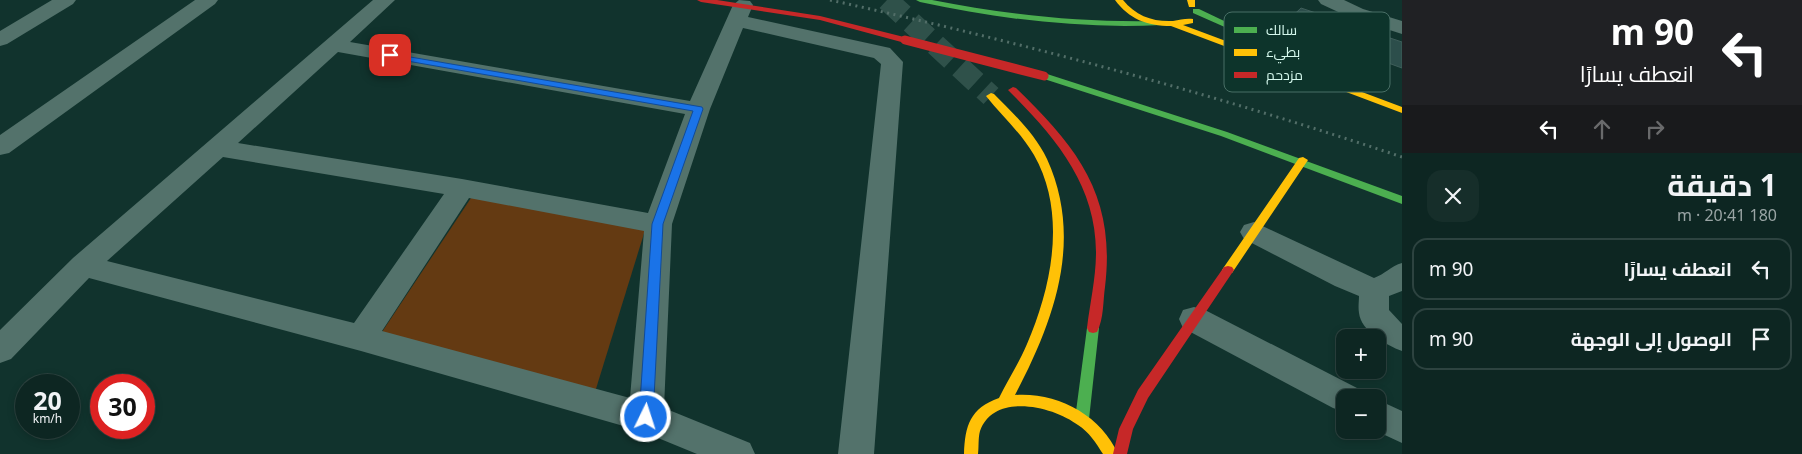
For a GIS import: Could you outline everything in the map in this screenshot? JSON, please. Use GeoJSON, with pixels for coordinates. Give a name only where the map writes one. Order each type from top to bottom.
{"type":"FeatureCollection","features":[{"type":"Feature","properties":{"kind":"street"},"geometry":{"type":"LineString","coordinates":[[0,40],[66,0]]}},
{"type":"Feature","properties":{"kind":"street"},"geometry":{"type":"LineString","coordinates":[[0,147],[208,0]]}},
{"type":"Feature","properties":{"kind":"street"},"geometry":{"type":"LineString","coordinates":[[0,350],[83,266],[384,0]]}},
{"type":"Feature","properties":{"kind":"street"},"geometry":{"type":"LineString","coordinates":[[701,0],[739,13],[874,51],[889,57],[892,62],[856,454]]}},
{"type":"Feature","properties":{"kind":"street"},"geometry":{"type":"LineString","coordinates":[[920,0],[1056,24],[1110,26],[1167,24],[1191,20],[1195,16],[1191,4]]}},
{"type":"Feature","properties":{"kind":"street"},"geometry":{"type":"LineString","coordinates":[[1328,0],[1354,12]]}},
{"type":"Feature","properties":{"kind":"street"},"geometry":{"type":"LineString","coordinates":[[1191,4],[1224,21]]}},
{"type":"Feature","properties":{"kind":"street"},"geometry":{"type":"LineString","coordinates":[[1056,24],[1076,21],[1117,5],[1137,17],[1167,24],[1224,45]]}},
{"type":"Feature","properties":{"kind":"street"},"geometry":{"type":"LineString","coordinates":[[739,13],[820,18],[1044,76],[1184,118],[1303,160],[1402,200]]}},
{"type":"Feature","properties":{"kind":"street"},"geometry":{"type":"LineString","coordinates":[[646,417],[658,224],[698,109],[739,13]]}},
{"type":"Feature","properties":{"kind":"street"},"geometry":{"type":"LineString","coordinates":[[1390,24],[1402,28]]}},
{"type":"Feature","properties":{"kind":"street"},"geometry":{"type":"LineString","coordinates":[[332,45],[698,109]]}},
{"type":"Feature","properties":{"kind":"street"},"geometry":{"type":"LineString","coordinates":[[1013,90],[1042,116],[1067,147],[1086,181],[1099,218],[1102,257],[1086,423]]}},
{"type":"Feature","properties":{"kind":"street"},"geometry":{"type":"LineString","coordinates":[[1353,92],[1402,110]]}},
{"type":"Feature","properties":{"kind":"street"},"geometry":{"type":"LineString","coordinates":[[991,96],[1025,133],[1038,154],[1051,183],[1057,214],[1058,246],[1050,304],[1033,351],[1005,400]]}},
{"type":"Feature","properties":{"kind":"street"},"geometry":{"type":"LineString","coordinates":[[218,148],[462,188],[658,224]]}},
{"type":"Feature","properties":{"kind":"street"},"geometry":{"type":"LineString","coordinates":[[1120,454],[1126,430],[1143,394],[1303,160]]}},
{"type":"Feature","properties":{"kind":"street"},"geometry":{"type":"LineString","coordinates":[[361,338],[462,188]]}},
{"type":"Feature","properties":{"kind":"street"},"geometry":{"type":"LineString","coordinates":[[1254,232],[1345,278],[1374,290],[1392,283],[1402,274]]}},
{"type":"Feature","properties":{"kind":"street"},"geometry":{"type":"LineString","coordinates":[[83,266],[361,338],[646,417],[737,454]]}},
{"type":"Feature","properties":{"kind":"street"},"geometry":{"type":"LineString","coordinates":[[1374,290],[1374,314],[1390,332],[1402,338]]}},
{"type":"Feature","properties":{"kind":"street"},"geometry":{"type":"LineString","coordinates":[[1194,319],[1336,393]]}},
{"type":"Feature","properties":{"kind":"street"},"geometry":{"type":"LineString","coordinates":[[1121,410],[1143,394]]}},
{"type":"Feature","properties":{"kind":"street"},"geometry":{"type":"LineString","coordinates":[[966,451],[974,424],[986,409],[1005,400],[1023,398],[1043,401],[1063,408],[1086,423],[1103,440],[1111,454]]}},
{"type":"Feature","properties":{"kind":"street"},"geometry":{"type":"LineString","coordinates":[[1386,419],[1402,428]]}},
{"type":"Feature","properties":{"kind":"street"},"geometry":{"type":"LineString","coordinates":[[1086,423],[1103,421]]}},
{"type":"Feature","properties":{"kind":"shaded area"},"geometry":{"type":"Polygon","coordinates":[[[473,195],[646,227],[595,392],[380,335],[473,195]]]}},
{"type":"Feature","properties":{"kind":"building"},"geometry":{"type":"Polygon","coordinates":[[[1301,8],[1313,12],[1297,12],[1301,8]]]}},
{"type":"Feature","properties":{"kind":"building"},"geometry":{"type":"Polygon","coordinates":[[[1390,38],[1402,42],[1402,68],[1390,64],[1390,38]]]}},
{"type":"Feature","properties":{"kind":"tunnel"},"geometry":{"type":"LineString","coordinates":[[887,0],[991,96]]}},
{"type":"Feature","properties":{"kind":"railway"},"geometry":{"type":"LineString","coordinates":[[830,0],[975,34],[1118,71],[1261,112],[1402,157]]}},
{"type":"Feature","properties":{"kind":"traffic: fast"},"geometry":{"type":"LineString","coordinates":[[920,0],[1040,20],[1100,24],[1161,23]]}},
{"type":"Feature","properties":{"kind":"traffic: fast"},"geometry":{"type":"LineString","coordinates":[[1196,11],[1224,23]]}},
{"type":"Feature","properties":{"kind":"traffic: fast"},"geometry":{"type":"LineString","coordinates":[[1044,76],[1224,134],[1402,200]]}},
{"type":"Feature","properties":{"kind":"traffic: fast"},"geometry":{"type":"LineString","coordinates":[[1082,419],[1093,328]]}},
{"type":"Feature","properties":{"kind":"traffic: slow"},"geometry":{"type":"LineString","coordinates":[[1119,0],[1133,14],[1150,22],[1170,24],[1190,21]]}},
{"type":"Feature","properties":{"kind":"traffic: slow"},"geometry":{"type":"LineString","coordinates":[[1191,0],[1192,5]]}},
{"type":"Feature","properties":{"kind":"traffic: slow"},"geometry":{"type":"LineString","coordinates":[[1173,24],[1224,43]]}},
{"type":"Feature","properties":{"kind":"traffic: slow"},"geometry":{"type":"LineString","coordinates":[[1354,92],[1402,110]]}},
{"type":"Feature","properties":{"kind":"traffic: slow"},"geometry":{"type":"LineString","coordinates":[[991,96],[1018,125],[1041,158],[1053,188],[1058,220],[1058,251],[1054,282],[1045,313],[1034,343],[1005,400]]}},
{"type":"Feature","properties":{"kind":"traffic: slow"},"geometry":{"type":"LineString","coordinates":[[1228,270],[1303,160]]}},
{"type":"Feature","properties":{"kind":"traffic: slow"},"geometry":{"type":"LineString","coordinates":[[971,454],[972,433],[979,417],[991,407],[1007,401],[1025,400],[1062,408],[1078,417],[1097,433],[1111,454]]}},
{"type":"Feature","properties":{"kind":"traffic: jam"},"geometry":{"type":"LineString","coordinates":[[701,0],[820,18],[905,40]]}},
{"type":"Feature","properties":{"kind":"traffic: jam"},"geometry":{"type":"LineString","coordinates":[[905,40],[1044,76]]}},
{"type":"Feature","properties":{"kind":"traffic: jam"},"geometry":{"type":"LineString","coordinates":[[1013,90],[1059,139],[1084,176],[1092,197],[1098,218],[1101,241],[1101,263],[1093,328]]}},
{"type":"Feature","properties":{"kind":"traffic: jam"},"geometry":{"type":"LineString","coordinates":[[1120,454],[1126,429],[1143,394],[1228,270]]}},
{"type":"Feature","properties":{"kind":"route"},"geometry":{"type":"LineString","coordinates":[[390,55],[698,109],[658,224],[646,417]]}}]}
